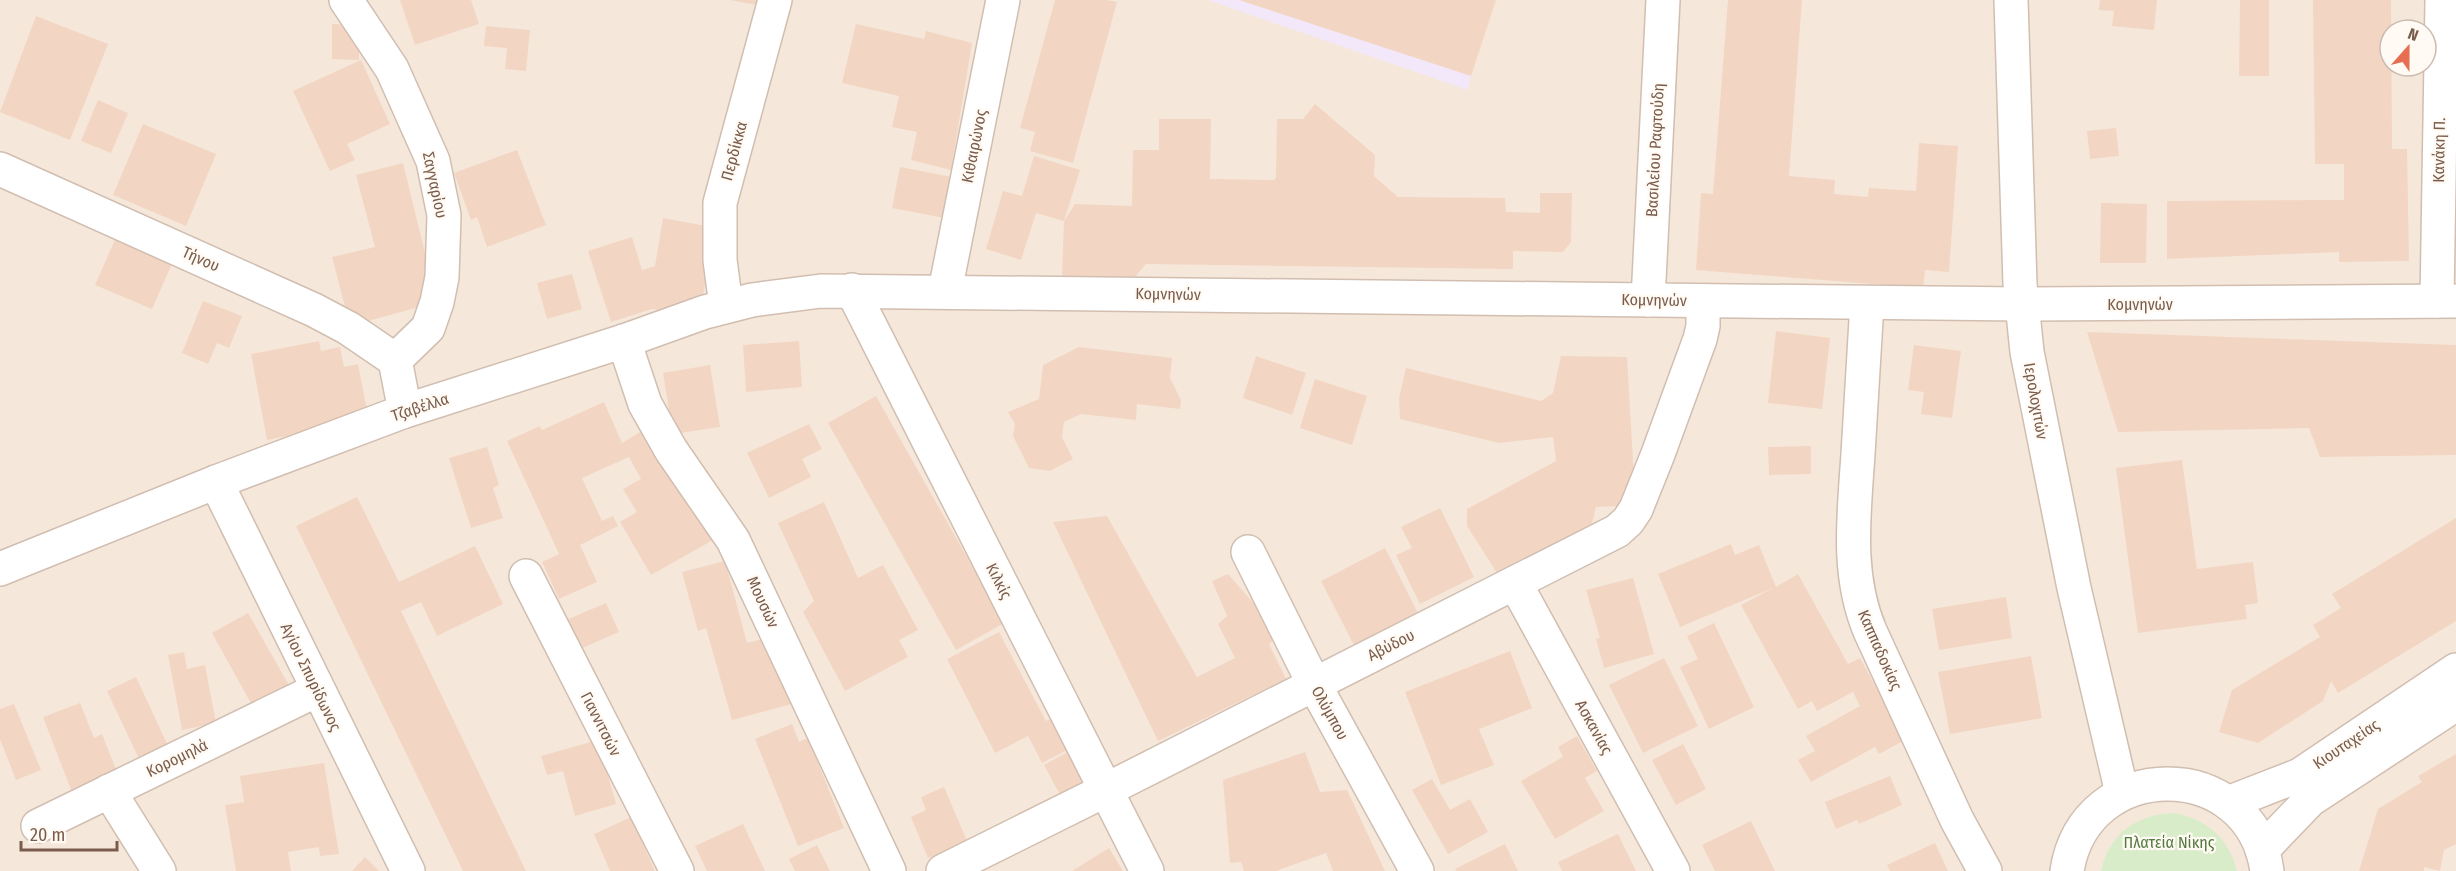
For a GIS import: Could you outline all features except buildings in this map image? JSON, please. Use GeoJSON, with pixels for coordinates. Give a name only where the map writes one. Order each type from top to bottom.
{"type":"FeatureCollection","features":[{"type":"Feature","properties":{"kind":"street","name":"Σαγγαρίου"},"geometry":{"type":"LineString","coordinates":[[346,0],[392,69],[433,161],[444,215],[442,277],[437,302],[428,328],[395,360]]}},
{"type":"Feature","properties":{"kind":"street","name":"Περδίκκα"},"geometry":{"type":"LineString","coordinates":[[726,306],[720,260],[720,203],[775,0]]}},
{"type":"Feature","properties":{"kind":"street","name":"Κιθαιρώνος"},"geometry":{"type":"LineString","coordinates":[[945,291],[1004,0]]}},
{"type":"Feature","properties":{"kind":"street","name":"Βασιλείου Ραφτούδη"},"geometry":{"type":"LineString","coordinates":[[1648,300],[1663,0]]}},
{"type":"Feature","properties":{"kind":"street","name":"Ιερολοχιτών"},"geometry":{"type":"LineString","coordinates":[[2011,0],[2021,304],[2038,415],[2074,588],[2122,793]]}},
{"type":"Feature","properties":{"kind":"street","name":"Κανάκη Π."},"geometry":{"type":"LineString","coordinates":[[2442,0],[2446,301]]}},
{"type":"Feature","properties":{"kind":"street","name":"Τήνου"},"geometry":{"type":"LineString","coordinates":[[0,169],[314,310],[348,328],[395,360]]}},
{"type":"Feature","properties":{"kind":"street","name":"Τζαβέλλα"},"geometry":{"type":"LineString","coordinates":[[7,558],[405,411],[624,341],[683,318],[726,306],[786,295],[852,290]]}},
{"type":"Feature","properties":{"kind":"street","name":"Κομνηνών"},"geometry":{"type":"LineString","coordinates":[[852,290],[1867,303],[2446,301]]}},
{"type":"Feature","properties":{"kind":"street","name":"Κιλκίς"},"geometry":{"type":"LineString","coordinates":[[852,290],[1147,871]]}},
{"type":"Feature","properties":{"kind":"street","name":"Αβύδου"},"geometry":{"type":"LineString","coordinates":[[943,871],[1617,531],[1632,515],[1658,454],[1700,339],[1703,326],[1703,301]]}},
{"type":"Feature","properties":{"kind":"street","name":"Καππαδοκίας"},"geometry":{"type":"LineString","coordinates":[[1867,303],[1852,545],[1856,588],[1870,631],[1957,820],[1986,871]]}},
{"type":"Feature","properties":{"kind":"street","name":"Μουσών"},"geometry":{"type":"LineString","coordinates":[[624,341],[645,404],[671,450],[733,540],[889,871]]}},
{"type":"Feature","properties":{"kind":"street"},"geometry":{"type":"LineString","coordinates":[[395,360],[405,411]]}},
{"type":"Feature","properties":{"kind":"street","name":"Αγίου Σπυρίδωνος"},"geometry":{"type":"LineString","coordinates":[[216,482],[408,871]]}},
{"type":"Feature","properties":{"kind":"street","name":"Ολύμπου"},"geometry":{"type":"LineString","coordinates":[[1248,552],[1314,684],[1417,871]]}},
{"type":"Feature","properties":{"kind":"street","name":"Γιαννιτσών"},"geometry":{"type":"LineString","coordinates":[[526,576],[677,871]]}},
{"type":"Feature","properties":{"kind":"street","name":"Ασκανίας"},"geometry":{"type":"LineString","coordinates":[[1515,583],[1673,871]]}},
{"type":"Feature","properties":{"kind":"street","name":"Κιουταχείας"},"geometry":{"type":"LineString","coordinates":[[2228,803],[2300,775],[2456,670]]}},
{"type":"Feature","properties":{"kind":"street","name":"Κορομηλά"},"geometry":{"type":"LineString","coordinates":[[38,826],[317,690]]}},
{"type":"Feature","properties":{"kind":"street","name":"Κιουταχείας"},"geometry":{"type":"LineString","coordinates":[[2265,861],[2310,800],[2456,704]]}},
{"type":"Feature","properties":{"kind":"street"},"geometry":{"type":"LineString","coordinates":[[2067,871],[2074,845],[2086,825],[2102,807],[2122,793],[2145,785],[2170,783],[2206,791],[2228,803],[2249,824],[2265,861]]}},
{"type":"Feature","properties":{"kind":"street"},"geometry":{"type":"LineString","coordinates":[[110,791],[159,871]]}},
{"type":"Feature","properties":{"kind":"shaded area"},"geometry":{"type":"Polygon","coordinates":[[[0,0],[2456,0],[2456,871],[0,871],[0,0]]]}},
{"type":"Feature","properties":{"kind":"shaded area"},"geometry":{"type":"Polygon","coordinates":[[[1208,0],[1486,0],[1468,90],[1208,0]]]}},
{"type":"Feature","properties":{"kind":"green space","name":"Πλατεία Νίκης"},"geometry":{"type":"Polygon","coordinates":[[[2174,813],[2197,820],[2215,832],[2228,849],[2237,871],[2101,871],[2111,846],[2127,828],[2148,817],[2174,813]]]}}]}
